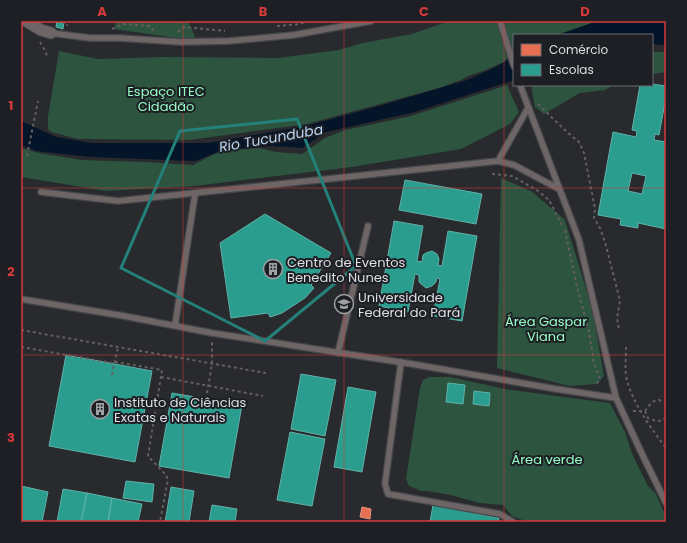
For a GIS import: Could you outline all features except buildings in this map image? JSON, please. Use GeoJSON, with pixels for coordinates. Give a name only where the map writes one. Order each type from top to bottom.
{"type":"FeatureCollection","features":[{"type":"Feature","properties":{"kind":"street"},"geometry":{"type":"LineString","coordinates":[[26,21],[41,30],[51,33]]}},
{"type":"Feature","properties":{"kind":"lane"},"geometry":{"type":"LineString","coordinates":[[51,33],[90,38],[119,38],[181,42],[229,41],[294,35],[371,21]]}},
{"type":"Feature","properties":{"kind":"lane"},"geometry":{"type":"LineString","coordinates":[[500,21],[513,63]]}},
{"type":"Feature","properties":{"kind":"lane"},"geometry":{"type":"LineString","coordinates":[[520,86],[581,247],[599,330],[616,398],[666,503]]}},
{"type":"Feature","properties":{"kind":"lane"},"geometry":{"type":"LineString","coordinates":[[498,160],[528,108]]}},
{"type":"Feature","properties":{"kind":"lane"},"geometry":{"type":"LineString","coordinates":[[41,192],[118,201],[498,160],[514,165],[559,189]]}},
{"type":"Feature","properties":{"kind":"lane"},"geometry":{"type":"LineString","coordinates":[[175,326],[194,194]]}},
{"type":"Feature","properties":{"kind":"lane"},"geometry":{"type":"LineString","coordinates":[[338,353],[368,226]]}},
{"type":"Feature","properties":{"kind":"lane"},"geometry":{"type":"LineString","coordinates":[[21,299],[124,316],[212,333],[401,362],[616,398]]}},
{"type":"Feature","properties":{"kind":"lane"},"geometry":{"type":"LineString","coordinates":[[401,362],[385,484],[388,494],[500,514],[513,522]]}},
{"type":"Feature","properties":{"kind":"path"},"geometry":{"type":"LineString","coordinates":[[63,21],[65,24],[72,26]]}},
{"type":"Feature","properties":{"kind":"path"},"geometry":{"type":"LineString","coordinates":[[271,27],[300,24],[307,21]]}},
{"type":"Feature","properties":{"kind":"path"},"geometry":{"type":"LineString","coordinates":[[111,29],[124,24],[150,26],[155,32]]}},
{"type":"Feature","properties":{"kind":"path"},"geometry":{"type":"LineString","coordinates":[[176,34],[184,27],[225,31]]}},
{"type":"Feature","properties":{"kind":"path"},"geometry":{"type":"LineString","coordinates":[[37,40],[46,52],[47,58]]}},
{"type":"Feature","properties":{"kind":"path"},"geometry":{"type":"LineString","coordinates":[[27,156],[38,101]]}},
{"type":"Feature","properties":{"kind":"path"},"geometry":{"type":"LineString","coordinates":[[535,101],[568,134],[579,142],[584,153],[595,209],[594,218],[600,228],[605,242],[620,301],[617,318],[619,330]]}},
{"type":"Feature","properties":{"kind":"path"},"geometry":{"type":"LineString","coordinates":[[492,174],[512,176],[538,191],[549,200],[564,228],[577,287],[589,331],[594,363],[600,379],[597,384],[591,388]]}},
{"type":"Feature","properties":{"kind":"path"},"geometry":{"type":"LineString","coordinates":[[21,330],[266,373]]}},
{"type":"Feature","properties":{"kind":"path"},"geometry":{"type":"LineString","coordinates":[[206,399],[212,364],[212,333]]}},
{"type":"Feature","properties":{"kind":"path"},"geometry":{"type":"LineString","coordinates":[[21,347],[162,370],[148,456],[168,479],[160,522]]}},
{"type":"Feature","properties":{"kind":"path"},"geometry":{"type":"LineString","coordinates":[[112,375],[118,347]]}},
{"type":"Feature","properties":{"kind":"path"},"geometry":{"type":"LineString","coordinates":[[626,347],[626,374],[628,384],[642,414],[666,448]]}},
{"type":"Feature","properties":{"kind":"path"},"geometry":{"type":"LineString","coordinates":[[161,377],[263,396]]}},
{"type":"Feature","properties":{"kind":"path"},"geometry":{"type":"LineString","coordinates":[[645,411],[652,402],[659,400],[666,403]]}},
{"type":"Feature","properties":{"kind":"path"},"geometry":{"type":"LineString","coordinates":[[632,411],[645,411]]}},
{"type":"Feature","properties":{"kind":"path"},"geometry":{"type":"LineString","coordinates":[[645,411],[648,418],[655,421],[662,421],[666,417]]}},
{"type":"Feature","properties":{"kind":"highlighted area"},"geometry":{"type":"Polygon","coordinates":[[[297,119],[356,266],[265,341],[121,268],[180,131],[297,119]]]}},
{"type":"Feature","properties":{"kind":"green space"},"geometry":{"type":"Polygon","coordinates":[[[116,21],[188,21],[197,41],[114,29],[116,21]]]}},
{"type":"Feature","properties":{"kind":"green space","name":"Espaço ITEC Cidadão"},"geometry":{"type":"Polygon","coordinates":[[[449,21],[496,21],[508,57],[504,62],[439,88],[307,124],[190,140],[78,139],[51,132],[48,129],[48,116],[59,51],[98,59],[163,57],[278,58],[339,50],[363,43],[412,34],[449,21]]]}},
{"type":"Feature","properties":{"kind":"green space"},"geometry":{"type":"Polygon","coordinates":[[[504,21],[598,21],[560,34],[513,34],[513,51],[507,38],[504,21]]]}},
{"type":"Feature","properties":{"kind":"green space"},"geometry":{"type":"Polygon","coordinates":[[[653,52],[666,52],[666,72],[653,74],[653,52]]]}},
{"type":"Feature","properties":{"kind":"green space"},"geometry":{"type":"Polygon","coordinates":[[[507,85],[519,112],[510,124],[461,149],[352,167],[195,186],[106,191],[21,177],[21,148],[39,153],[82,160],[193,165],[220,151],[260,148],[276,152],[302,154],[325,138],[345,130],[411,116],[507,85]]]}},
{"type":"Feature","properties":{"kind":"green space"},"geometry":{"type":"Polygon","coordinates":[[[531,86],[612,86],[605,90],[580,93],[544,114],[535,107],[531,86]]]}},
{"type":"Feature","properties":{"kind":"green space","name":"Área Gaspar Viana"},"geometry":{"type":"Polygon","coordinates":[[[501,178],[531,191],[565,220],[592,308],[604,376],[597,384],[570,386],[497,368],[501,178]]]}},
{"type":"Feature","properties":{"kind":"green space","name":"Área verde"},"geometry":{"type":"Polygon","coordinates":[[[429,377],[450,377],[505,389],[610,403],[625,432],[633,456],[648,486],[656,494],[666,517],[666,522],[525,521],[512,516],[503,505],[479,503],[451,495],[421,491],[409,486],[406,479],[420,388],[423,380],[429,377]]]}},
{"type":"Feature","properties":{"kind":"water"},"geometry":{"type":"Polygon","coordinates":[[[598,21],[666,21],[666,45],[653,44],[653,34],[560,34],[598,21]]]}},
{"type":"Feature","properties":{"kind":"water","name":"Rio Tucunduba"},"geometry":{"type":"Polygon","coordinates":[[[513,57],[513,80],[415,112],[326,132],[302,148],[273,146],[224,150],[195,161],[91,157],[36,151],[21,145],[21,121],[56,137],[92,143],[208,143],[306,126],[467,80],[496,67],[513,57]]]}},
{"type":"Feature","properties":{"kind":"place","name":"Centro de Eventos Benedito Nunes"},"geometry":{"type":"Point","coordinates":[273,269]}},
{"type":"Feature","properties":{"kind":"place","name":"Universidade Federal do Pará"},"geometry":{"type":"Point","coordinates":[344,304]}},
{"type":"Feature","properties":{"kind":"place","name":"Instituto de Ciências Exatas e Naturais"},"geometry":{"type":"Point","coordinates":[100,409]}}]}
